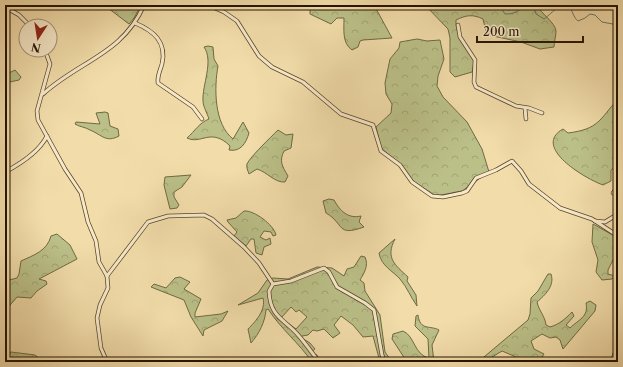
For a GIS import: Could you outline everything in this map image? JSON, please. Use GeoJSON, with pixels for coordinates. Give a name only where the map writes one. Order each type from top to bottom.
{"type":"FeatureCollection","features":[{"type":"Feature","properties":{"kind":"street"},"geometry":{"type":"LineString","coordinates":[[43,94],[66,76],[116,44],[135,23],[144,5]]}},
{"type":"Feature","properties":{"kind":"street"},"geometry":{"type":"LineString","coordinates":[[208,5],[224,12],[237,21],[259,56],[272,67],[302,82],[341,114],[373,125],[381,150],[400,165],[412,182],[427,194],[439,197],[462,193],[467,191],[476,178],[496,170],[512,161],[521,171],[528,184],[560,208],[595,221],[618,236]]}},
{"type":"Feature","properties":{"kind":"street"},"geometry":{"type":"LineString","coordinates":[[5,7],[22,18]]}},
{"type":"Feature","properties":{"kind":"street"},"geometry":{"type":"LineString","coordinates":[[135,23],[149,28],[156,36],[162,47],[162,62],[158,83],[194,107],[202,119]]}},
{"type":"Feature","properties":{"kind":"street"},"geometry":{"type":"LineString","coordinates":[[458,25],[460,37],[475,60],[474,82],[476,87],[516,106],[542,113]]}},
{"type":"Feature","properties":{"kind":"street"},"geometry":{"type":"LineString","coordinates":[[48,58],[50,64],[43,86],[43,94],[37,114],[40,124],[81,193],[88,222],[96,241],[99,262],[107,276],[108,288],[100,304],[97,318],[101,348],[107,362]]}},
{"type":"Feature","properties":{"kind":"street"},"geometry":{"type":"LineString","coordinates":[[525,108],[526,119]]}},
{"type":"Feature","properties":{"kind":"street"},"geometry":{"type":"LineString","coordinates":[[5,172],[36,151],[47,136]]}},
{"type":"Feature","properties":{"kind":"street"},"geometry":{"type":"LineString","coordinates":[[613,193],[618,187]]}},
{"type":"Feature","properties":{"kind":"street"},"geometry":{"type":"LineString","coordinates":[[595,221],[605,222],[616,215],[618,211]]}},
{"type":"Feature","properties":{"kind":"street"},"geometry":{"type":"LineString","coordinates":[[107,276],[148,222],[168,216],[204,215],[212,219],[244,247],[259,263],[273,284]]}},
{"type":"Feature","properties":{"kind":"street"},"geometry":{"type":"LineString","coordinates":[[318,362],[299,335],[277,317],[269,299],[269,287],[273,284],[291,281],[320,268],[327,269],[337,286],[374,310],[384,362]]}},
{"type":"Feature","properties":{"kind":"street"},"geometry":{"type":"LineString","coordinates":[[612,362],[618,344]]}},
{"type":"Feature","properties":{"kind":"green space"},"geometry":{"type":"Polygon","coordinates":[[[104,5],[139,5],[140,7],[129,24],[104,5]]]}},
{"type":"Feature","properties":{"kind":"green space"},"geometry":{"type":"Polygon","coordinates":[[[310,5],[374,5],[392,38],[363,40],[360,41],[358,47],[352,50],[345,40],[344,18],[337,18],[331,24],[310,14],[310,5]]]}},
{"type":"Feature","properties":{"kind":"green space"},"geometry":{"type":"Polygon","coordinates":[[[425,5],[505,5],[508,10],[513,9],[517,5],[537,5],[555,28],[556,33],[554,47],[540,49],[521,42],[493,36],[486,32],[483,19],[473,16],[463,17],[456,20],[456,27],[473,58],[474,65],[472,72],[455,77],[450,72],[450,38],[448,29],[425,5]]]}},
{"type":"Feature","properties":{"kind":"green space"},"geometry":{"type":"Polygon","coordinates":[[[417,39],[427,41],[440,40],[444,59],[438,76],[437,86],[443,97],[467,122],[482,149],[489,172],[462,191],[436,196],[413,181],[400,164],[381,148],[376,127],[391,113],[392,104],[386,94],[385,83],[390,59],[399,48],[400,42],[417,39]]]}},
{"type":"Feature","properties":{"kind":"green space"},"geometry":{"type":"Polygon","coordinates":[[[204,47],[213,47],[214,59],[218,66],[216,95],[222,124],[233,139],[243,122],[249,133],[245,143],[237,150],[229,150],[230,146],[223,140],[217,138],[212,137],[192,140],[187,138],[200,125],[209,119],[203,101],[208,66],[207,53],[204,47]]]}},
{"type":"Feature","properties":{"kind":"green space"},"geometry":{"type":"Polygon","coordinates":[[[15,70],[21,77],[19,80],[5,83],[5,75],[15,70]]]}},
{"type":"Feature","properties":{"kind":"green space"},"geometry":{"type":"Polygon","coordinates":[[[618,99],[618,165],[611,170],[611,181],[603,185],[585,176],[565,162],[557,153],[553,144],[555,136],[563,129],[568,133],[578,131],[586,129],[598,122],[618,99]]]}},
{"type":"Feature","properties":{"kind":"green space"},"geometry":{"type":"Polygon","coordinates":[[[96,113],[108,113],[110,126],[118,129],[119,136],[115,138],[104,138],[75,124],[76,122],[100,124],[96,113]]]}},
{"type":"Feature","properties":{"kind":"green space"},"geometry":{"type":"Polygon","coordinates":[[[278,130],[286,135],[293,134],[291,148],[284,151],[281,161],[288,176],[285,182],[278,181],[257,169],[249,174],[247,164],[278,130]]]}},
{"type":"Feature","properties":{"kind":"green space"},"geometry":{"type":"Polygon","coordinates":[[[191,175],[182,187],[174,192],[174,197],[179,205],[177,208],[170,209],[164,185],[165,177],[191,175]]]}},
{"type":"Feature","properties":{"kind":"green space"},"geometry":{"type":"Polygon","coordinates":[[[329,199],[334,200],[339,208],[348,215],[356,217],[361,216],[359,222],[364,227],[349,231],[342,228],[326,213],[323,201],[329,199]]]}},
{"type":"Feature","properties":{"kind":"green space"},"geometry":{"type":"Polygon","coordinates":[[[244,211],[253,213],[263,219],[272,227],[276,235],[273,236],[271,232],[264,231],[260,237],[266,240],[270,238],[271,244],[264,247],[262,255],[256,253],[254,239],[251,239],[246,246],[234,236],[237,232],[227,220],[236,218],[244,211]]]}},
{"type":"Feature","properties":{"kind":"green space"},"geometry":{"type":"Polygon","coordinates":[[[593,224],[618,238],[618,250],[608,270],[608,274],[615,276],[612,279],[602,280],[596,272],[598,260],[592,242],[593,224]]]}},
{"type":"Feature","properties":{"kind":"green space"},"geometry":{"type":"Polygon","coordinates":[[[57,234],[70,245],[77,259],[39,279],[46,281],[47,284],[37,291],[31,298],[17,297],[5,311],[5,281],[17,278],[21,261],[31,257],[43,249],[51,236],[57,234]]]}},
{"type":"Feature","properties":{"kind":"green space"},"geometry":{"type":"Polygon","coordinates":[[[395,239],[392,246],[391,256],[399,269],[408,277],[407,281],[416,295],[417,306],[402,282],[380,258],[379,253],[395,239]]]}},
{"type":"Feature","properties":{"kind":"green space"},"geometry":{"type":"Polygon","coordinates":[[[361,256],[365,257],[366,266],[360,280],[364,283],[365,291],[380,315],[385,352],[392,362],[380,362],[373,336],[363,337],[353,325],[341,316],[334,325],[340,333],[333,338],[324,329],[317,331],[313,330],[308,335],[302,336],[302,338],[310,343],[315,349],[311,352],[317,355],[320,362],[312,362],[268,309],[266,310],[257,336],[251,343],[248,329],[262,311],[264,302],[263,298],[238,305],[258,293],[267,280],[273,278],[288,279],[317,267],[332,268],[344,276],[347,269],[354,267],[361,256]],[[291,307],[281,318],[296,329],[307,317],[299,310],[296,312],[291,307]]]}},
{"type":"Feature","properties":{"kind":"green space"},"geometry":{"type":"Polygon","coordinates":[[[548,274],[551,274],[552,282],[546,293],[537,302],[546,325],[550,327],[557,324],[572,312],[574,316],[566,325],[570,328],[584,315],[587,308],[586,303],[590,301],[596,305],[595,311],[563,349],[560,340],[556,337],[550,338],[542,334],[531,341],[534,349],[544,354],[539,362],[518,362],[516,357],[502,351],[484,362],[478,362],[528,320],[531,298],[538,291],[548,274]]]}},
{"type":"Feature","properties":{"kind":"green space"},"geometry":{"type":"Polygon","coordinates":[[[180,277],[190,282],[184,289],[201,299],[195,313],[195,317],[221,314],[228,311],[222,321],[204,330],[203,336],[191,317],[184,300],[151,287],[154,284],[166,288],[175,278],[180,277]]]}},
{"type":"Feature","properties":{"kind":"green space"},"geometry":{"type":"Polygon","coordinates":[[[418,315],[419,320],[423,325],[439,330],[432,345],[434,362],[407,362],[392,339],[393,334],[403,331],[407,333],[420,353],[429,358],[428,339],[415,326],[416,316],[418,315]]]}},
{"type":"Feature","properties":{"kind":"green space"},"geometry":{"type":"Polygon","coordinates":[[[11,352],[35,355],[44,362],[12,362],[8,357],[11,352]]]}},
{"type":"Feature","properties":{"kind":"waterway"},"geometry":{"type":"LineString","coordinates":[[499,5],[505,14],[516,12],[524,5]]}},
{"type":"Feature","properties":{"kind":"waterway"},"geometry":{"type":"LineString","coordinates":[[533,5],[536,14],[544,19],[559,7],[566,6],[569,7],[578,21],[590,14],[595,15],[602,22],[618,25]]}}]}
